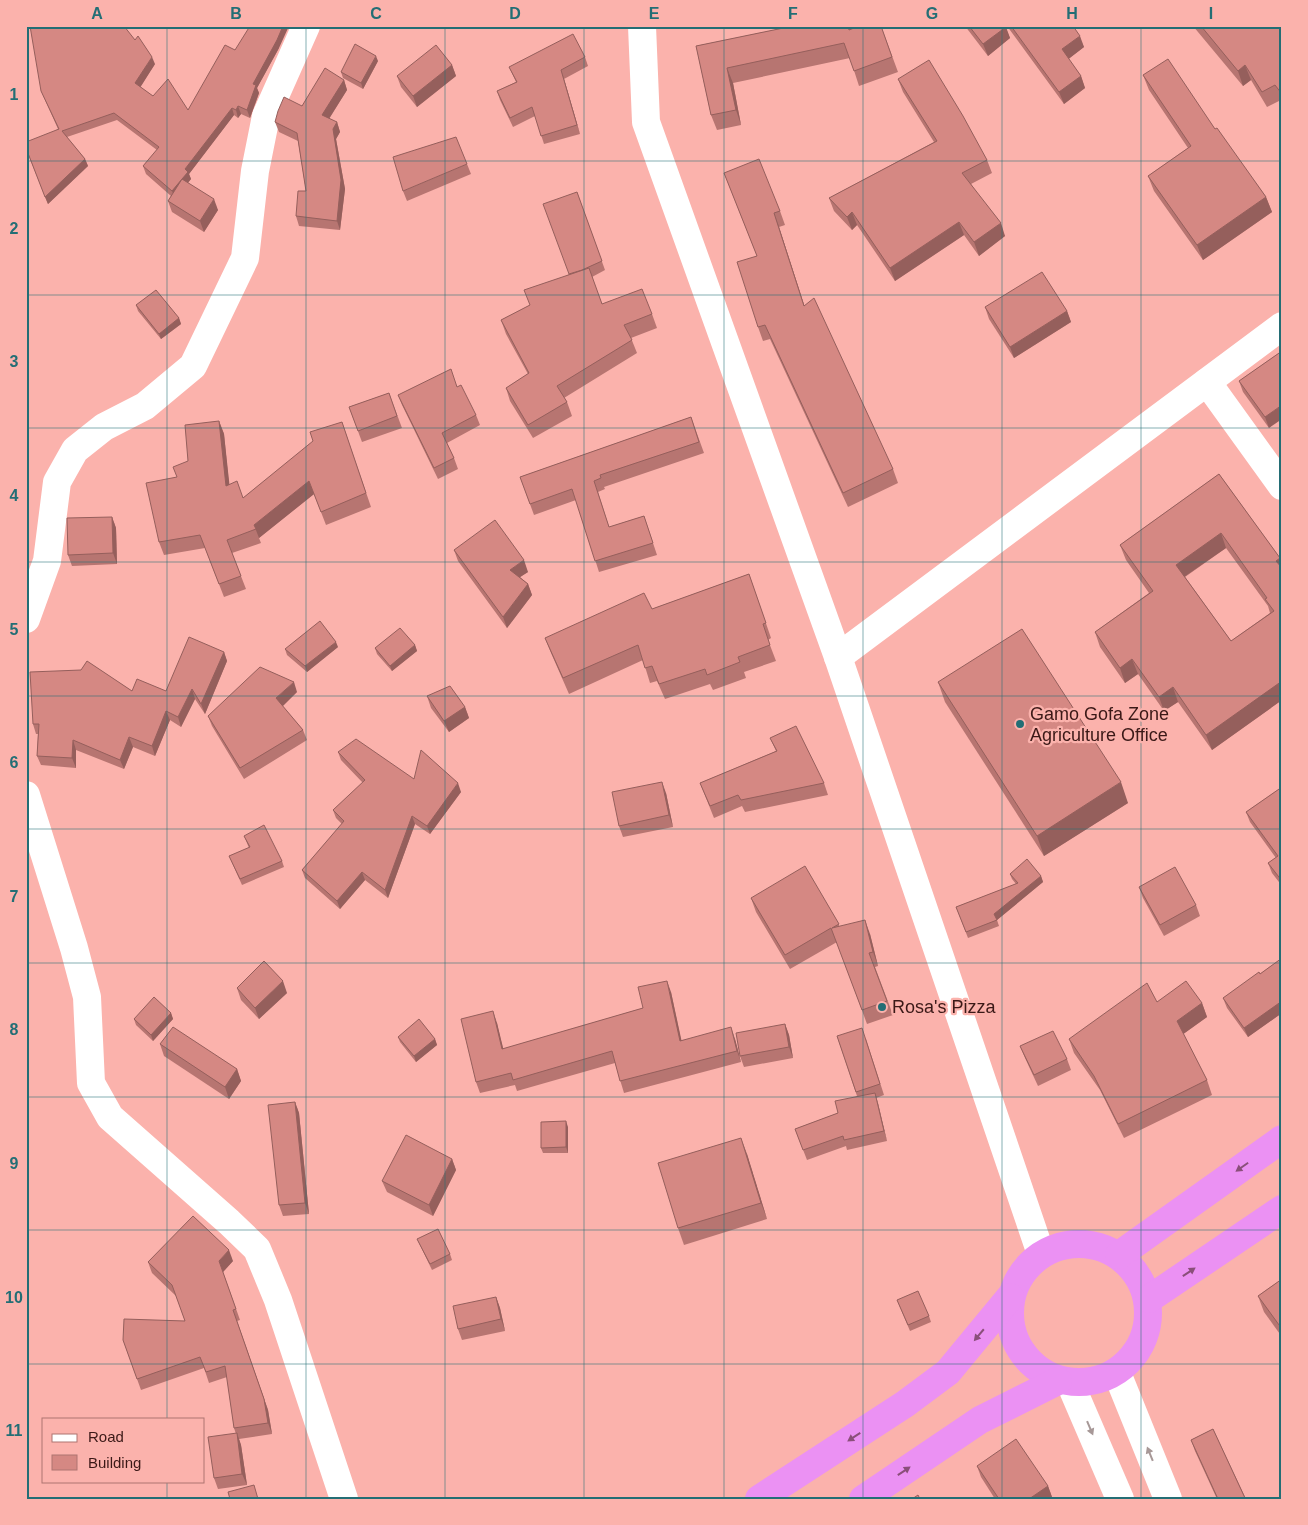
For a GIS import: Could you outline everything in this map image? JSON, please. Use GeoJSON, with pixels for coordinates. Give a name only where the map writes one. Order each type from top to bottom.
{"type":"FeatureCollection","features":[{"type":"Feature","properties":{"kind":"highway"},"geometry":{"type":"LineString","coordinates":[[1119,1255],[1282,1139]]}},
{"type":"Feature","properties":{"kind":"highway"},"geometry":{"type":"LineString","coordinates":[[1149,1300],[1282,1209]]}},
{"type":"Feature","properties":{"kind":"highway"},"geometry":{"type":"LineString","coordinates":[[759,1499],[905,1404],[948,1372],[1010,1298],[1021,1272],[1041,1254],[1080,1242],[1119,1255],[1132,1267],[1142,1282],[1149,1300],[1144,1341],[1117,1373],[1095,1383],[1064,1382],[980,1420],[863,1499]]}},
{"type":"Feature","properties":{"kind":"highway"},"geometry":{"type":"LineString","coordinates":[[1010,1298],[1011,1332],[1028,1362],[1064,1382]]}},
{"type":"Feature","properties":{"kind":"street"},"geometry":{"type":"LineString","coordinates":[[26,619],[47,561],[56,482],[75,450],[104,427],[146,406],[194,366],[245,258],[255,170],[266,116],[306,26]]}},
{"type":"Feature","properties":{"kind":"street"},"geometry":{"type":"LineString","coordinates":[[642,26],[646,122],[838,657],[1041,1254]]}},
{"type":"Feature","properties":{"kind":"street"},"geometry":{"type":"LineString","coordinates":[[838,657],[1282,326]]}},
{"type":"Feature","properties":{"kind":"street"},"geometry":{"type":"LineString","coordinates":[[1208,382],[1282,486]]}},
{"type":"Feature","properties":{"kind":"street"},"geometry":{"type":"LineString","coordinates":[[26,795],[74,948],[87,997],[91,1083],[110,1117],[229,1222],[256,1249],[278,1300],[344,1499]]}},
{"type":"Feature","properties":{"kind":"street"},"geometry":{"type":"LineString","coordinates":[[1117,1373],[1168,1499]]}},
{"type":"Feature","properties":{"kind":"street"},"geometry":{"type":"LineString","coordinates":[[1064,1382],[1120,1499]]}},
{"type":"Feature","properties":{"kind":"building"},"geometry":{"type":"Polygon","coordinates":[[[30,26],[124,26],[135,40],[138,36],[152,57],[135,83],[153,96],[168,79],[188,110],[225,45],[235,50],[250,26],[283,26],[253,84],[256,85],[247,110],[238,106],[236,110],[232,108],[185,169],[188,172],[172,191],[143,166],[159,147],[114,113],[62,131],[85,159],[45,197],[26,148],[26,142],[59,129],[41,91],[30,26]]]}},
{"type":"Feature","properties":{"kind":"building"},"geometry":{"type":"Polygon","coordinates":[[[793,26],[848,26],[849,30],[859,26],[881,26],[892,57],[854,71],[844,43],[727,68],[736,110],[711,115],[696,46],[793,26]]]}},
{"type":"Feature","properties":{"kind":"building"},"geometry":{"type":"Polygon","coordinates":[[[969,26],[1005,26],[1006,27],[983,44],[969,26]]]}},
{"type":"Feature","properties":{"kind":"building"},"geometry":{"type":"Polygon","coordinates":[[[1011,26],[1073,26],[1080,36],[1062,49],[1081,76],[1059,92],[1011,26]]]}},
{"type":"Feature","properties":{"kind":"building"},"geometry":{"type":"Polygon","coordinates":[[[1201,26],[1282,26],[1282,94],[1275,85],[1262,92],[1245,65],[1238,71],[1201,26]]]}},
{"type":"Feature","properties":{"kind":"building"},"geometry":{"type":"Polygon","coordinates":[[[573,34],[585,57],[561,70],[577,125],[541,136],[532,107],[510,118],[497,91],[517,82],[509,67],[573,34]]]}},
{"type":"Feature","properties":{"kind":"building"},"geometry":{"type":"Polygon","coordinates":[[[355,44],[376,56],[361,83],[341,72],[355,44]]]}},
{"type":"Feature","properties":{"kind":"building"},"geometry":{"type":"Polygon","coordinates":[[[436,45],[452,65],[413,96],[397,76],[436,45]]]}},
{"type":"Feature","properties":{"kind":"building"},"geometry":{"type":"Polygon","coordinates":[[[1168,59],[1215,129],[1217,128],[1266,197],[1197,245],[1148,176],[1191,146],[1143,75],[1168,59]]]}},
{"type":"Feature","properties":{"kind":"building"},"geometry":{"type":"Polygon","coordinates":[[[929,60],[987,160],[962,173],[1001,223],[974,242],[959,222],[890,268],[852,212],[847,217],[829,198],[937,141],[898,79],[929,60]]]}},
{"type":"Feature","properties":{"kind":"building"},"geometry":{"type":"Polygon","coordinates":[[[325,68],[344,80],[322,115],[337,122],[333,129],[341,180],[337,221],[296,216],[298,191],[306,191],[297,133],[275,122],[284,97],[302,106],[325,68]]]}},
{"type":"Feature","properties":{"kind":"building"},"geometry":{"type":"Polygon","coordinates":[[[456,137],[467,164],[403,191],[393,157],[456,137]]]}},
{"type":"Feature","properties":{"kind":"building"},"geometry":{"type":"Polygon","coordinates":[[[759,159],[780,211],[774,213],[804,306],[814,298],[893,469],[843,493],[765,325],[758,327],[737,262],[757,256],[724,173],[759,159]]]}},
{"type":"Feature","properties":{"kind":"building"},"geometry":{"type":"Polygon","coordinates":[[[182,179],[214,199],[200,221],[168,201],[182,179]]]}},
{"type":"Feature","properties":{"kind":"building"},"geometry":{"type":"Polygon","coordinates":[[[577,192],[602,261],[569,274],[543,204],[577,192]]]}},
{"type":"Feature","properties":{"kind":"building"},"geometry":{"type":"Polygon","coordinates":[[[589,268],[602,304],[642,289],[652,314],[624,325],[632,340],[557,386],[567,402],[528,425],[506,388],[529,373],[501,320],[530,305],[524,290],[589,268]]]}},
{"type":"Feature","properties":{"kind":"building"},"geometry":{"type":"Polygon","coordinates":[[[1042,272],[1067,311],[1010,347],[985,307],[1042,272]]]}},
{"type":"Feature","properties":{"kind":"building"},"geometry":{"type":"Polygon","coordinates":[[[156,290],[179,318],[159,334],[136,305],[156,290]]]}},
{"type":"Feature","properties":{"kind":"building"},"geometry":{"type":"Polygon","coordinates":[[[1282,351],[1282,405],[1265,417],[1239,381],[1282,351]]]}},
{"type":"Feature","properties":{"kind":"building"},"geometry":{"type":"Polygon","coordinates":[[[451,369],[457,387],[461,385],[476,415],[442,433],[454,458],[434,468],[398,395],[451,369]]]}},
{"type":"Feature","properties":{"kind":"building"},"geometry":{"type":"Polygon","coordinates":[[[389,393],[397,416],[358,431],[349,407],[389,393]]]}},
{"type":"Feature","properties":{"kind":"building"},"geometry":{"type":"Polygon","coordinates":[[[691,417],[699,442],[600,475],[601,478],[594,481],[609,527],[644,516],[653,543],[595,561],[572,489],[530,504],[520,477],[691,417]]]}},
{"type":"Feature","properties":{"kind":"building"},"geometry":{"type":"Polygon","coordinates":[[[219,421],[226,486],[237,481],[243,498],[313,441],[310,432],[342,422],[366,493],[321,512],[309,481],[254,525],[256,529],[227,540],[241,576],[219,584],[200,535],[159,542],[146,483],[177,477],[173,467],[188,461],[185,425],[219,421]]]}},
{"type":"Feature","properties":{"kind":"building"},"geometry":{"type":"Polygon","coordinates":[[[1219,474],[1280,558],[1276,561],[1282,568],[1282,681],[1206,735],[1173,687],[1159,697],[1132,659],[1120,668],[1095,632],[1153,591],[1120,545],[1219,474]],[[1221,533],[1176,565],[1231,641],[1274,611],[1265,599],[1267,598],[1221,533]]]}},
{"type":"Feature","properties":{"kind":"building"},"geometry":{"type":"Polygon","coordinates":[[[112,517],[113,553],[68,555],[67,518],[112,517]]]}},
{"type":"Feature","properties":{"kind":"building"},"geometry":{"type":"Polygon","coordinates":[[[495,520],[524,560],[510,570],[528,584],[503,617],[454,550],[495,520]]]}},
{"type":"Feature","properties":{"kind":"building"},"geometry":{"type":"Polygon","coordinates":[[[749,574],[766,623],[763,624],[770,645],[738,657],[740,662],[707,675],[705,669],[659,684],[652,666],[645,668],[638,645],[563,678],[545,638],[644,593],[652,609],[749,574]]]}},
{"type":"Feature","properties":{"kind":"building"},"geometry":{"type":"Polygon","coordinates":[[[320,621],[336,642],[305,666],[285,649],[320,621]]]}},
{"type":"Feature","properties":{"kind":"building"},"geometry":{"type":"Polygon","coordinates":[[[400,628],[415,645],[390,666],[375,648],[400,628]]]}},
{"type":"Feature","properties":{"kind":"building"},"geometry":{"type":"Polygon","coordinates":[[[1022,629],[1121,782],[1037,836],[938,682],[1022,629]]]}},
{"type":"Feature","properties":{"kind":"building"},"geometry":{"type":"Polygon","coordinates":[[[189,637],[224,652],[201,704],[192,689],[178,717],[166,711],[152,746],[129,737],[120,760],[73,740],[72,758],[37,756],[39,724],[33,724],[30,672],[81,670],[87,661],[132,691],[137,679],[166,691],[189,637]]]}},
{"type":"Feature","properties":{"kind":"building"},"geometry":{"type":"Polygon","coordinates":[[[260,667],[294,682],[276,698],[303,730],[240,768],[208,716],[260,667]]]}},
{"type":"Feature","properties":{"kind":"building"},"geometry":{"type":"Polygon","coordinates":[[[450,686],[465,707],[444,721],[427,696],[450,686]]]}},
{"type":"Feature","properties":{"kind":"building"},"geometry":{"type":"Polygon","coordinates":[[[796,726],[824,783],[741,800],[738,795],[710,806],[700,783],[777,751],[770,738],[796,726]]]}},
{"type":"Feature","properties":{"kind":"building"},"geometry":{"type":"Polygon","coordinates":[[[356,739],[414,779],[421,750],[458,783],[427,826],[412,816],[385,890],[362,872],[337,901],[302,870],[344,821],[333,810],[365,780],[338,752],[356,739]]]}},
{"type":"Feature","properties":{"kind":"building"},"geometry":{"type":"Polygon","coordinates":[[[662,782],[669,815],[619,826],[612,792],[662,782]]]}},
{"type":"Feature","properties":{"kind":"building"},"geometry":{"type":"Polygon","coordinates":[[[1282,787],[1282,881],[1268,863],[1278,856],[1246,812],[1282,787]]]}},
{"type":"Feature","properties":{"kind":"building"},"geometry":{"type":"Polygon","coordinates":[[[264,825],[282,861],[240,879],[229,856],[250,847],[244,836],[264,825]]]}},
{"type":"Feature","properties":{"kind":"building"},"geometry":{"type":"Polygon","coordinates":[[[1027,859],[1041,876],[994,914],[997,920],[966,932],[956,907],[1018,883],[1010,874],[1027,859]]]}},
{"type":"Feature","properties":{"kind":"building"},"geometry":{"type":"Polygon","coordinates":[[[805,866],[839,924],[832,928],[865,920],[873,952],[869,953],[887,1001],[862,1010],[831,928],[785,955],[751,898],[805,866]]]}},
{"type":"Feature","properties":{"kind":"building"},"geometry":{"type":"Polygon","coordinates":[[[1175,867],[1196,905],[1160,925],[1139,887],[1175,867]]]}},
{"type":"Feature","properties":{"kind":"building"},"geometry":{"type":"Polygon","coordinates":[[[1282,958],[1282,1001],[1244,1028],[1223,998],[1282,958]]]}},
{"type":"Feature","properties":{"kind":"building"},"geometry":{"type":"Polygon","coordinates":[[[264,961],[283,981],[255,1008],[237,988],[264,961]]]}},
{"type":"Feature","properties":{"kind":"building"},"geometry":{"type":"Polygon","coordinates":[[[667,981],[680,1041],[731,1027],[737,1051],[620,1081],[612,1051],[513,1080],[511,1073],[476,1082],[461,1019],[493,1011],[502,1049],[643,1008],[638,987],[667,981]]]}},
{"type":"Feature","properties":{"kind":"building"},"geometry":{"type":"Polygon","coordinates":[[[1186,981],[1202,1003],[1177,1021],[1207,1080],[1118,1124],[1094,1076],[1069,1039],[1147,983],[1157,1002],[1186,981]]]}},
{"type":"Feature","properties":{"kind":"building"},"geometry":{"type":"Polygon","coordinates":[[[154,997],[171,1013],[151,1035],[134,1019],[154,997]]]}},
{"type":"Feature","properties":{"kind":"building"},"geometry":{"type":"Polygon","coordinates":[[[419,1019],[435,1039],[414,1056],[398,1037],[419,1019]]]}},
{"type":"Feature","properties":{"kind":"building"},"geometry":{"type":"Polygon","coordinates":[[[785,1024],[789,1047],[740,1056],[736,1033],[785,1024]]]}},
{"type":"Feature","properties":{"kind":"building"},"geometry":{"type":"Polygon","coordinates":[[[173,1027],[237,1069],[225,1087],[160,1044],[173,1027]]]}},
{"type":"Feature","properties":{"kind":"building"},"geometry":{"type":"Polygon","coordinates":[[[862,1028],[880,1084],[856,1092],[837,1036],[862,1028]]]}},
{"type":"Feature","properties":{"kind":"building"},"geometry":{"type":"Polygon","coordinates":[[[1053,1031],[1067,1059],[1034,1075],[1020,1046],[1053,1031]]]}},
{"type":"Feature","properties":{"kind":"building"},"geometry":{"type":"Polygon","coordinates":[[[875,1093],[884,1131],[844,1140],[843,1136],[803,1150],[795,1129],[838,1113],[835,1101],[875,1093]]]}},
{"type":"Feature","properties":{"kind":"building"},"geometry":{"type":"Polygon","coordinates":[[[295,1102],[305,1203],[279,1205],[268,1105],[295,1102]]]}},
{"type":"Feature","properties":{"kind":"building"},"geometry":{"type":"Polygon","coordinates":[[[566,1121],[566,1147],[541,1148],[541,1122],[566,1121]]]}},
{"type":"Feature","properties":{"kind":"building"},"geometry":{"type":"Polygon","coordinates":[[[406,1135],[452,1159],[429,1205],[382,1181],[406,1135]]]}},
{"type":"Feature","properties":{"kind":"building"},"geometry":{"type":"Polygon","coordinates":[[[741,1138],[761,1203],[678,1228],[658,1163],[741,1138]]]}},
{"type":"Feature","properties":{"kind":"building"},"geometry":{"type":"Polygon","coordinates":[[[193,1216],[229,1250],[219,1261],[236,1309],[233,1310],[264,1399],[268,1423],[234,1428],[225,1366],[206,1372],[200,1357],[137,1379],[123,1340],[124,1319],[185,1321],[172,1285],[148,1262],[193,1216]]]}},
{"type":"Feature","properties":{"kind":"building"},"geometry":{"type":"Polygon","coordinates":[[[438,1229],[450,1254],[430,1264],[417,1239],[438,1229]]]}},
{"type":"Feature","properties":{"kind":"building"},"geometry":{"type":"Polygon","coordinates":[[[1282,1279],[1282,1329],[1258,1296],[1282,1279]]]}},
{"type":"Feature","properties":{"kind":"building"},"geometry":{"type":"Polygon","coordinates":[[[918,1291],[929,1316],[908,1325],[897,1300],[918,1291]]]}},
{"type":"Feature","properties":{"kind":"building"},"geometry":{"type":"Polygon","coordinates":[[[496,1297],[501,1319],[458,1329],[453,1306],[496,1297]]]}},
{"type":"Feature","properties":{"kind":"building"},"geometry":{"type":"Polygon","coordinates":[[[1213,1429],[1244,1499],[1218,1499],[1191,1440],[1213,1429]]]}},
{"type":"Feature","properties":{"kind":"building"},"geometry":{"type":"Polygon","coordinates":[[[237,1433],[242,1474],[214,1478],[208,1437],[237,1433]]]}},
{"type":"Feature","properties":{"kind":"building"},"geometry":{"type":"Polygon","coordinates":[[[1016,1439],[1048,1486],[1029,1499],[999,1499],[977,1466],[1016,1439]]]}},
{"type":"Feature","properties":{"kind":"building"},"geometry":{"type":"Polygon","coordinates":[[[254,1485],[258,1499],[230,1499],[228,1492],[254,1485]]]}},
{"type":"Feature","properties":{"kind":"building"},"geometry":{"type":"Polygon","coordinates":[[[918,1495],[920,1499],[912,1499],[918,1495]]]}},
{"type":"Feature","properties":{"kind":"place","name":"Gamo Gofa Zone Agriculture Office"},"geometry":{"type":"Point","coordinates":[1020,724]}},
{"type":"Feature","properties":{"kind":"place","name":"Rosa's Pizza"},"geometry":{"type":"Point","coordinates":[882,1007]}}]}
